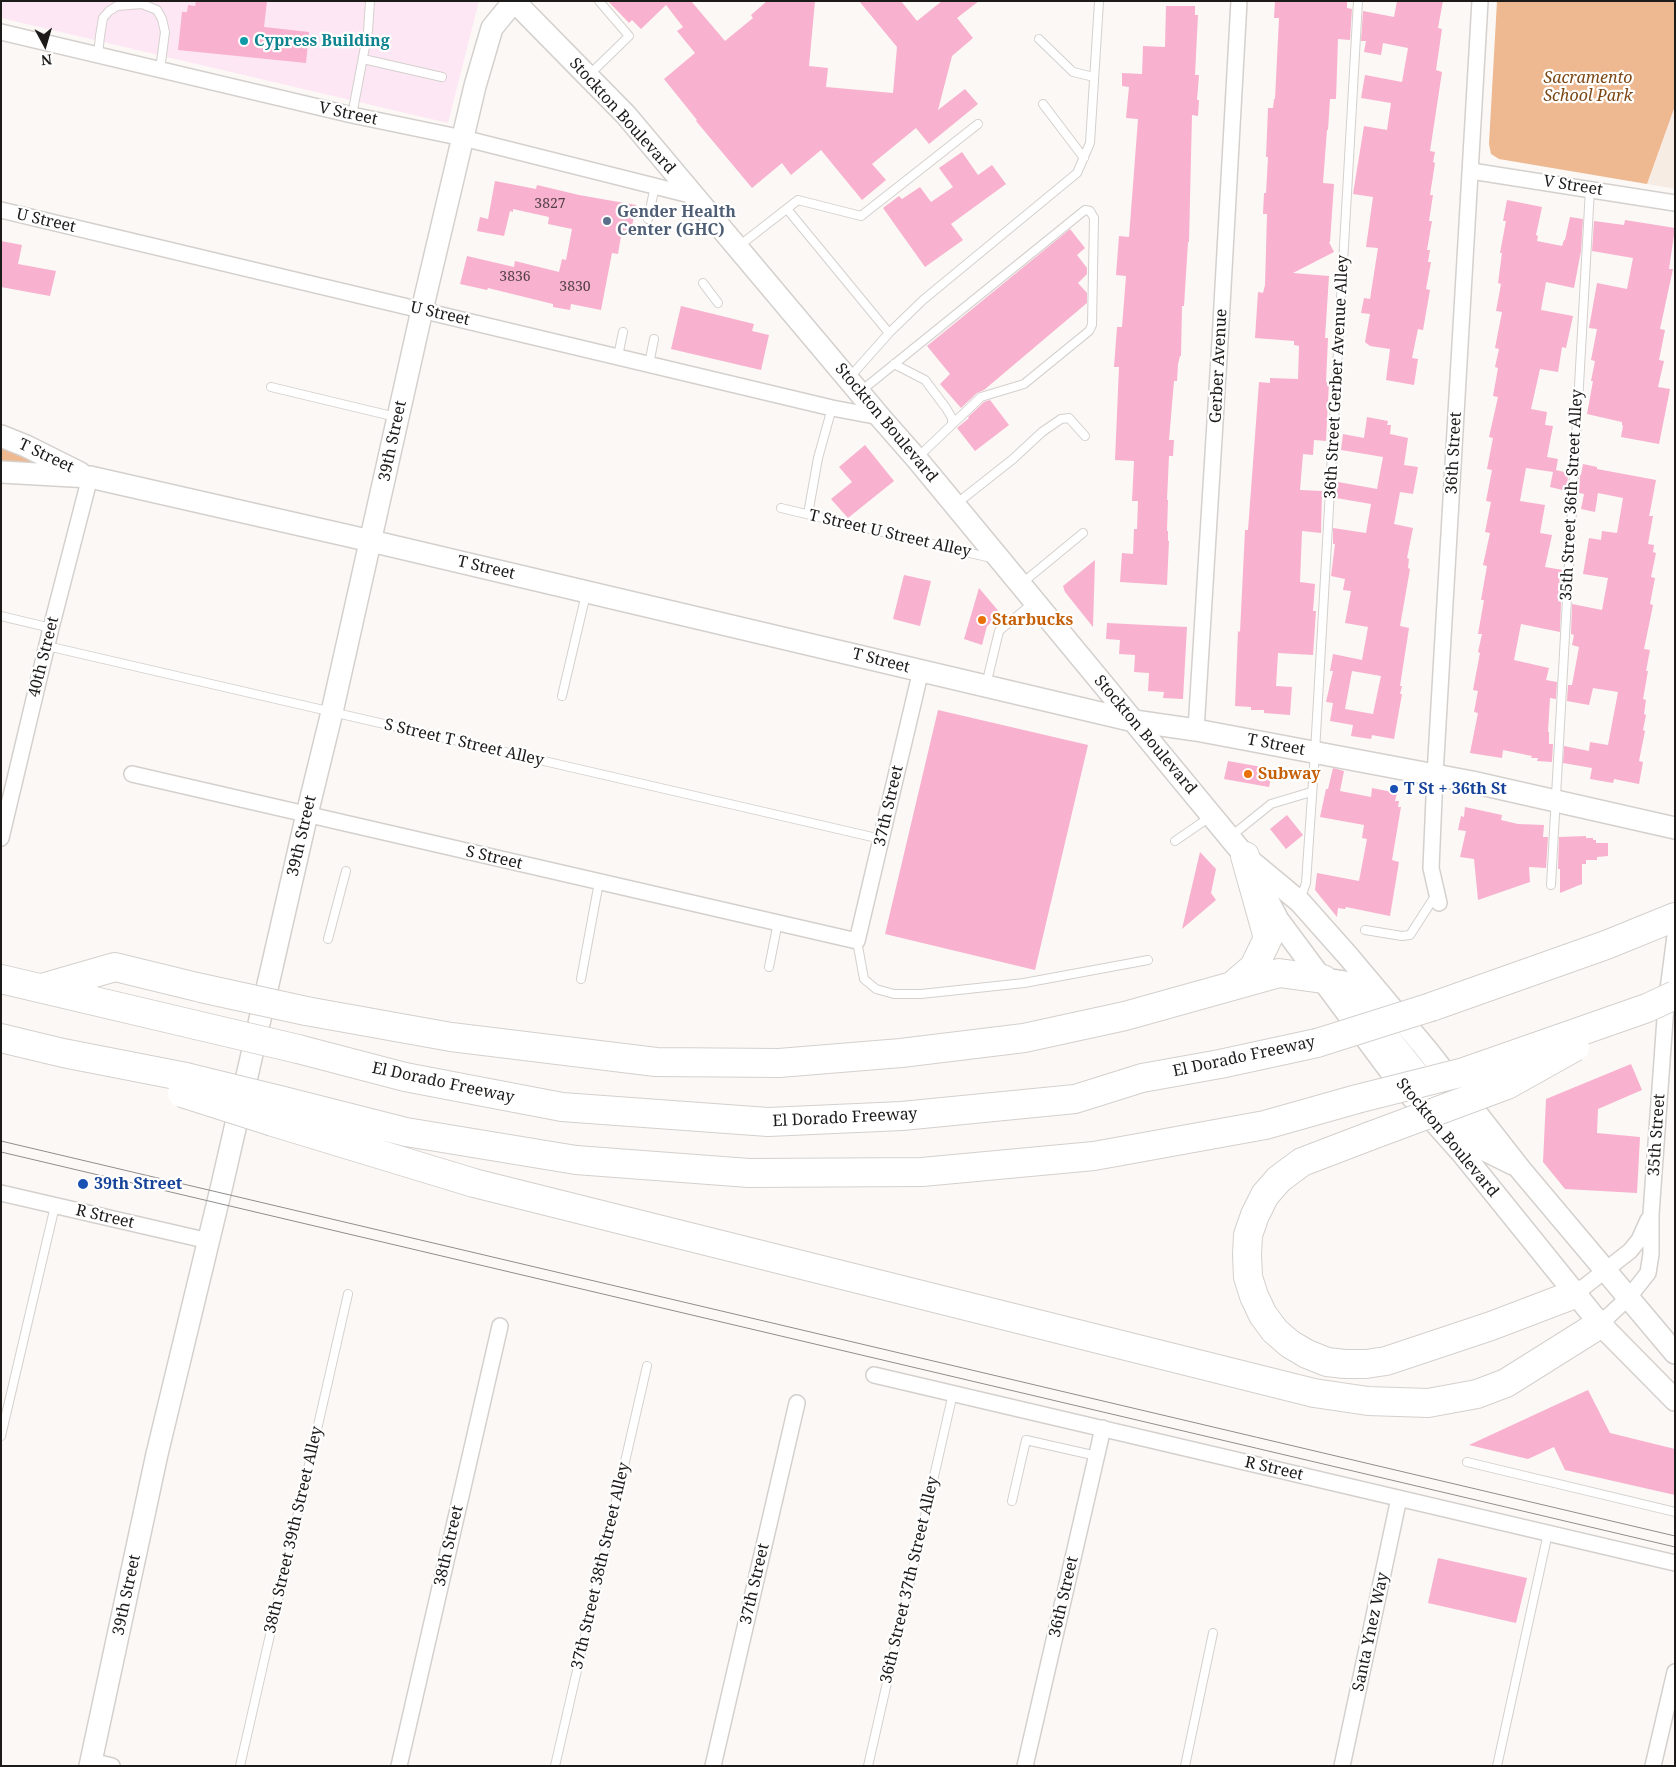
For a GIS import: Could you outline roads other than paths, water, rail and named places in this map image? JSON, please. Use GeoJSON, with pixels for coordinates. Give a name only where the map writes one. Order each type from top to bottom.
{"type":"FeatureCollection","features":[{"type":"Feature","properties":{"kind":"highway"},"geometry":{"type":"LineString","coordinates":[[1231,987],[1254,967],[1268,938],[1238,846]]}},
{"type":"Feature","properties":{"kind":"highway","name":"El Dorado Freeway"},"geometry":{"type":"LineString","coordinates":[[1,979],[298,1049],[405,1077],[562,1107],[768,1122],[902,1116],[1075,1100],[1142,1078],[1220,1064],[1317,1043],[1432,1007],[1606,945],[1675,917]]}},
{"type":"Feature","properties":{"kind":"highway"},"geometry":{"type":"LineString","coordinates":[[40,988],[115,967],[306,1011],[451,1037],[656,1062],[779,1063],[901,1053],[1024,1038],[1125,1016],[1279,973],[1323,979]]}},
{"type":"Feature","properties":{"kind":"highway"},"geometry":{"type":"LineString","coordinates":[[277,1111],[576,1160],[749,1173],[922,1172],[1094,1156],[1265,1125],[1464,1072],[1647,1008],[1675,996]]}},
{"type":"Feature","properties":{"kind":"highway"},"geometry":{"type":"LineString","coordinates":[[1574,1294],[1491,1326],[1386,1361],[1366,1364],[1336,1363],[1307,1354],[1290,1344],[1275,1331],[1263,1315],[1248,1277],[1246,1255],[1248,1236],[1255,1215],[1265,1195],[1279,1179],[1302,1162],[1507,1084],[1647,1008]]}},
{"type":"Feature","properties":{"kind":"highway"},"geometry":{"type":"LineString","coordinates":[[1,1038],[277,1111],[474,1183],[1314,1393],[1368,1402],[1428,1403],[1477,1394],[1506,1383],[1600,1324]]}},
{"type":"Feature","properties":{"kind":"street","name":"Stockton Boulevard"},"geometry":{"type":"LineString","coordinates":[[514,1],[626,115],[880,418],[916,458],[1212,816],[1238,846],[1300,902],[1427,1050],[1520,1168],[1675,1353]]}},
{"type":"Feature","properties":{"kind":"street","name":"39th Street"},"geometry":{"type":"LineString","coordinates":[[91,1763],[157,1454],[209,1241],[332,712],[422,310],[476,82],[492,28],[514,1]]}},
{"type":"Feature","properties":{"kind":"street","name":"Gerber Avenue"},"geometry":{"type":"LineString","coordinates":[[1196,730],[1240,1]]}},
{"type":"Feature","properties":{"kind":"street","name":"36th Street"},"geometry":{"type":"LineString","coordinates":[[1438,898],[1431,868],[1435,775],[1480,1]]}},
{"type":"Feature","properties":{"kind":"street","name":"V Street"},"geometry":{"type":"LineString","coordinates":[[1,32],[352,115],[463,138],[694,196]]}},
{"type":"Feature","properties":{"kind":"street","name":"V Street"},"geometry":{"type":"LineString","coordinates":[[1471,171],[1675,203]]}},
{"type":"Feature","properties":{"kind":"street","name":"U Street"},"geometry":{"type":"LineString","coordinates":[[1,210],[880,418]]}},
{"type":"Feature","properties":{"kind":"street","name":"T Street"},"geometry":{"type":"LineString","coordinates":[[1,436],[90,477]]}},
{"type":"Feature","properties":{"kind":"street","name":"T Street"},"geometry":{"type":"LineString","coordinates":[[1,472],[90,477],[371,541],[1134,721],[1196,730],[1435,775],[1675,828]]}},
{"type":"Feature","properties":{"kind":"street","name":"40th Street"},"geometry":{"type":"LineString","coordinates":[[1,838],[46,646],[90,477]]}},
{"type":"Feature","properties":{"kind":"street","name":"37th Street"},"geometry":{"type":"LineString","coordinates":[[857,941],[921,670]]}},
{"type":"Feature","properties":{"kind":"street","name":"S Street"},"geometry":{"type":"LineString","coordinates":[[132,774],[857,941]]}},
{"type":"Feature","properties":{"kind":"street","name":"Stockton Boulevard"},"geometry":{"type":"LineString","coordinates":[[1238,846],[1278,920],[1397,1080],[1462,1153],[1600,1324],[1675,1400]]}},
{"type":"Feature","properties":{"kind":"street","name":"35th Street"},"geometry":{"type":"LineString","coordinates":[[1600,1324],[1628,1297],[1648,1273],[1651,1254],[1651,1214],[1666,1005],[1675,936]]}},
{"type":"Feature","properties":{"kind":"street"},"geometry":{"type":"LineString","coordinates":[[1323,979],[1344,982],[1477,1146],[1520,1168]]}},
{"type":"Feature","properties":{"kind":"street","name":"R Street"},"geometry":{"type":"LineString","coordinates":[[1,1193],[209,1241]]}},
{"type":"Feature","properties":{"kind":"street","name":"35th Street"},"geometry":{"type":"LineString","coordinates":[[1574,1294],[1617,1262],[1635,1245],[1651,1214]]}},
{"type":"Feature","properties":{"kind":"street","name":"38th Street"},"geometry":{"type":"LineString","coordinates":[[399,1766],[500,1326]]}},
{"type":"Feature","properties":{"kind":"street","name":"R Street"},"geometry":{"type":"LineString","coordinates":[[874,1375],[1675,1563]]}},
{"type":"Feature","properties":{"kind":"street","name":"37th Street"},"geometry":{"type":"LineString","coordinates":[[713,1766],[797,1403]]}},
{"type":"Feature","properties":{"kind":"street","name":"36th Street"},"geometry":{"type":"LineString","coordinates":[[1025,1766],[1103,1428]]}},
{"type":"Feature","properties":{"kind":"street","name":"Santa Ynez Way"},"geometry":{"type":"LineString","coordinates":[[1342,1766],[1399,1498]]}},
{"type":"Feature","properties":{"kind":"street"},"geometry":{"type":"LineString","coordinates":[[1654,1766],[1675,1672]]}},
{"type":"Feature","properties":{"kind":"street"},"geometry":{"type":"LineString","coordinates":[[91,1763],[112,1766]]}},
{"type":"Feature","properties":{"kind":"lane"},"geometry":{"type":"LineString","coordinates":[[352,115],[368,31],[370,1]]}},
{"type":"Feature","properties":{"kind":"lane"},"geometry":{"type":"LineString","coordinates":[[587,76],[629,36],[599,1]]}},
{"type":"Feature","properties":{"kind":"lane","name":"36th Street Gerber Avenue Alley"},"geometry":{"type":"LineString","coordinates":[[1300,902],[1306,883],[1311,792],[1316,752],[1358,1]]}},
{"type":"Feature","properties":{"kind":"lane"},"geometry":{"type":"LineString","coordinates":[[854,386],[889,333],[923,300],[1077,172],[1090,143],[1100,2]]}},
{"type":"Feature","properties":{"kind":"lane"},"geometry":{"type":"LineString","coordinates":[[98,55],[104,18],[109,11],[117,6],[142,4],[157,10],[162,19],[165,32],[160,70]]}},
{"type":"Feature","properties":{"kind":"lane"},"geometry":{"type":"LineString","coordinates":[[1039,39],[1073,72],[1094,77]]}},
{"type":"Feature","properties":{"kind":"lane"},"geometry":{"type":"LineString","coordinates":[[363,59],[442,77]]}},
{"type":"Feature","properties":{"kind":"lane"},"geometry":{"type":"LineString","coordinates":[[1043,104],[1084,158]]}},
{"type":"Feature","properties":{"kind":"lane"},"geometry":{"type":"LineString","coordinates":[[737,247],[798,200],[861,216],[978,124]]}},
{"type":"Feature","properties":{"kind":"lane"},"geometry":{"type":"LineString","coordinates":[[648,219],[655,186]]}},
{"type":"Feature","properties":{"kind":"lane","name":"35th Street 36th Street Alley"},"geometry":{"type":"LineString","coordinates":[[1551,885],[1590,189]]}},
{"type":"Feature","properties":{"kind":"lane"},"geometry":{"type":"LineString","coordinates":[[787,209],[889,333]]}},
{"type":"Feature","properties":{"kind":"lane"},"geometry":{"type":"LineString","coordinates":[[854,386],[894,364],[1085,210],[1090,211],[1094,218],[1092,325],[1089,331],[1024,384],[981,397],[916,458]]}},
{"type":"Feature","properties":{"kind":"lane"},"geometry":{"type":"LineString","coordinates":[[703,283],[718,303]]}},
{"type":"Feature","properties":{"kind":"lane"},"geometry":{"type":"LineString","coordinates":[[618,356],[624,332]]}},
{"type":"Feature","properties":{"kind":"lane"},"geometry":{"type":"LineString","coordinates":[[648,364],[654,339]]}},
{"type":"Feature","properties":{"kind":"lane"},"geometry":{"type":"LineString","coordinates":[[894,364],[925,380],[946,408],[952,418],[952,424]]}},
{"type":"Feature","properties":{"kind":"lane"},"geometry":{"type":"LineString","coordinates":[[271,387],[398,417]]}},
{"type":"Feature","properties":{"kind":"lane"},"geometry":{"type":"LineString","coordinates":[[808,514],[818,458],[832,408]]}},
{"type":"Feature","properties":{"kind":"lane"},"geometry":{"type":"LineString","coordinates":[[955,506],[1061,418],[1069,418],[1085,436]]}},
{"type":"Feature","properties":{"kind":"lane","name":"T Street U Street Alley"},"geometry":{"type":"LineString","coordinates":[[781,508],[998,559]]}},
{"type":"Feature","properties":{"kind":"lane"},"geometry":{"type":"LineString","coordinates":[[1020,585],[1083,533]]}},
{"type":"Feature","properties":{"kind":"lane"},"geometry":{"type":"LineString","coordinates":[[562,696],[586,592]]}},
{"type":"Feature","properties":{"kind":"lane"},"geometry":{"type":"LineString","coordinates":[[986,685],[1000,631],[1034,602]]}},
{"type":"Feature","properties":{"kind":"lane"},"geometry":{"type":"LineString","coordinates":[[1,616],[51,628]]}},
{"type":"Feature","properties":{"kind":"lane","name":"S Street T Street Alley"},"geometry":{"type":"LineString","coordinates":[[46,646],[881,839]]}},
{"type":"Feature","properties":{"kind":"lane"},"geometry":{"type":"LineString","coordinates":[[1238,846],[1270,804],[1311,792]]}},
{"type":"Feature","properties":{"kind":"lane"},"geometry":{"type":"LineString","coordinates":[[1175,841],[1212,816]]}},
{"type":"Feature","properties":{"kind":"lane"},"geometry":{"type":"LineString","coordinates":[[328,939],[346,871]]}},
{"type":"Feature","properties":{"kind":"lane"},"geometry":{"type":"LineString","coordinates":[[581,979],[598,882]]}},
{"type":"Feature","properties":{"kind":"lane"},"geometry":{"type":"LineString","coordinates":[[1365,930],[1402,936],[1410,935],[1438,898]]}},
{"type":"Feature","properties":{"kind":"lane"},"geometry":{"type":"LineString","coordinates":[[769,967],[778,922]]}},
{"type":"Feature","properties":{"kind":"lane"},"geometry":{"type":"LineString","coordinates":[[857,941],[864,979],[876,989],[894,994],[921,994],[1024,983],[1148,960]]}},
{"type":"Feature","properties":{"kind":"lane"},"geometry":{"type":"LineString","coordinates":[[1,1436],[56,1206]]}},
{"type":"Feature","properties":{"kind":"lane","name":"38th Street 39th Street Alley"},"geometry":{"type":"LineString","coordinates":[[240,1766],[348,1294]]}},
{"type":"Feature","properties":{"kind":"lane","name":"37th Street 38th Street Alley"},"geometry":{"type":"LineString","coordinates":[[555,1766],[647,1366]]}},
{"type":"Feature","properties":{"kind":"lane","name":"36th Street 37th Street Alley"},"geometry":{"type":"LineString","coordinates":[[868,1766],[953,1393]]}},
{"type":"Feature","properties":{"kind":"lane"},"geometry":{"type":"LineString","coordinates":[[1012,1501],[1026,1440],[1097,1456]]}},
{"type":"Feature","properties":{"kind":"lane"},"geometry":{"type":"LineString","coordinates":[[1467,1462],[1675,1512]]}},
{"type":"Feature","properties":{"kind":"lane"},"geometry":{"type":"LineString","coordinates":[[1498,1766],[1548,1533]]}},
{"type":"Feature","properties":{"kind":"lane"},"geometry":{"type":"LineString","coordinates":[[1185,1766],[1213,1633]]}},
{"type":"Feature","properties":{"kind":"tram line"},"geometry":{"type":"LineString","coordinates":[[1,1141],[1675,1536]]}},
{"type":"Feature","properties":{"kind":"tram line"},"geometry":{"type":"LineString","coordinates":[[1,1152],[1675,1547]]}},
{"type":"Feature","properties":{"kind":"place","name":"Cypress Building"},"geometry":{"type":"Point","coordinates":[244,41]}},
{"type":"Feature","properties":{"kind":"place","name":"Gender Health Center (GHC)"},"geometry":{"type":"Point","coordinates":[607,221]}},
{"type":"Feature","properties":{"kind":"place","name":"Starbucks"},"geometry":{"type":"Point","coordinates":[982,620]}},
{"type":"Feature","properties":{"kind":"place","name":"Subway"},"geometry":{"type":"Point","coordinates":[1248,774]}},
{"type":"Feature","properties":{"kind":"place","name":"T St + 36th St"},"geometry":{"type":"Point","coordinates":[1394,789]}},
{"type":"Feature","properties":{"kind":"place","name":"39th Street"},"geometry":{"type":"Point","coordinates":[83,1184]}},
{"type":"Feature","properties":{"kind":"park label","name":"Sacramento School Park"},"geometry":{"type":"Point","coordinates":[1588,87]}}]}
